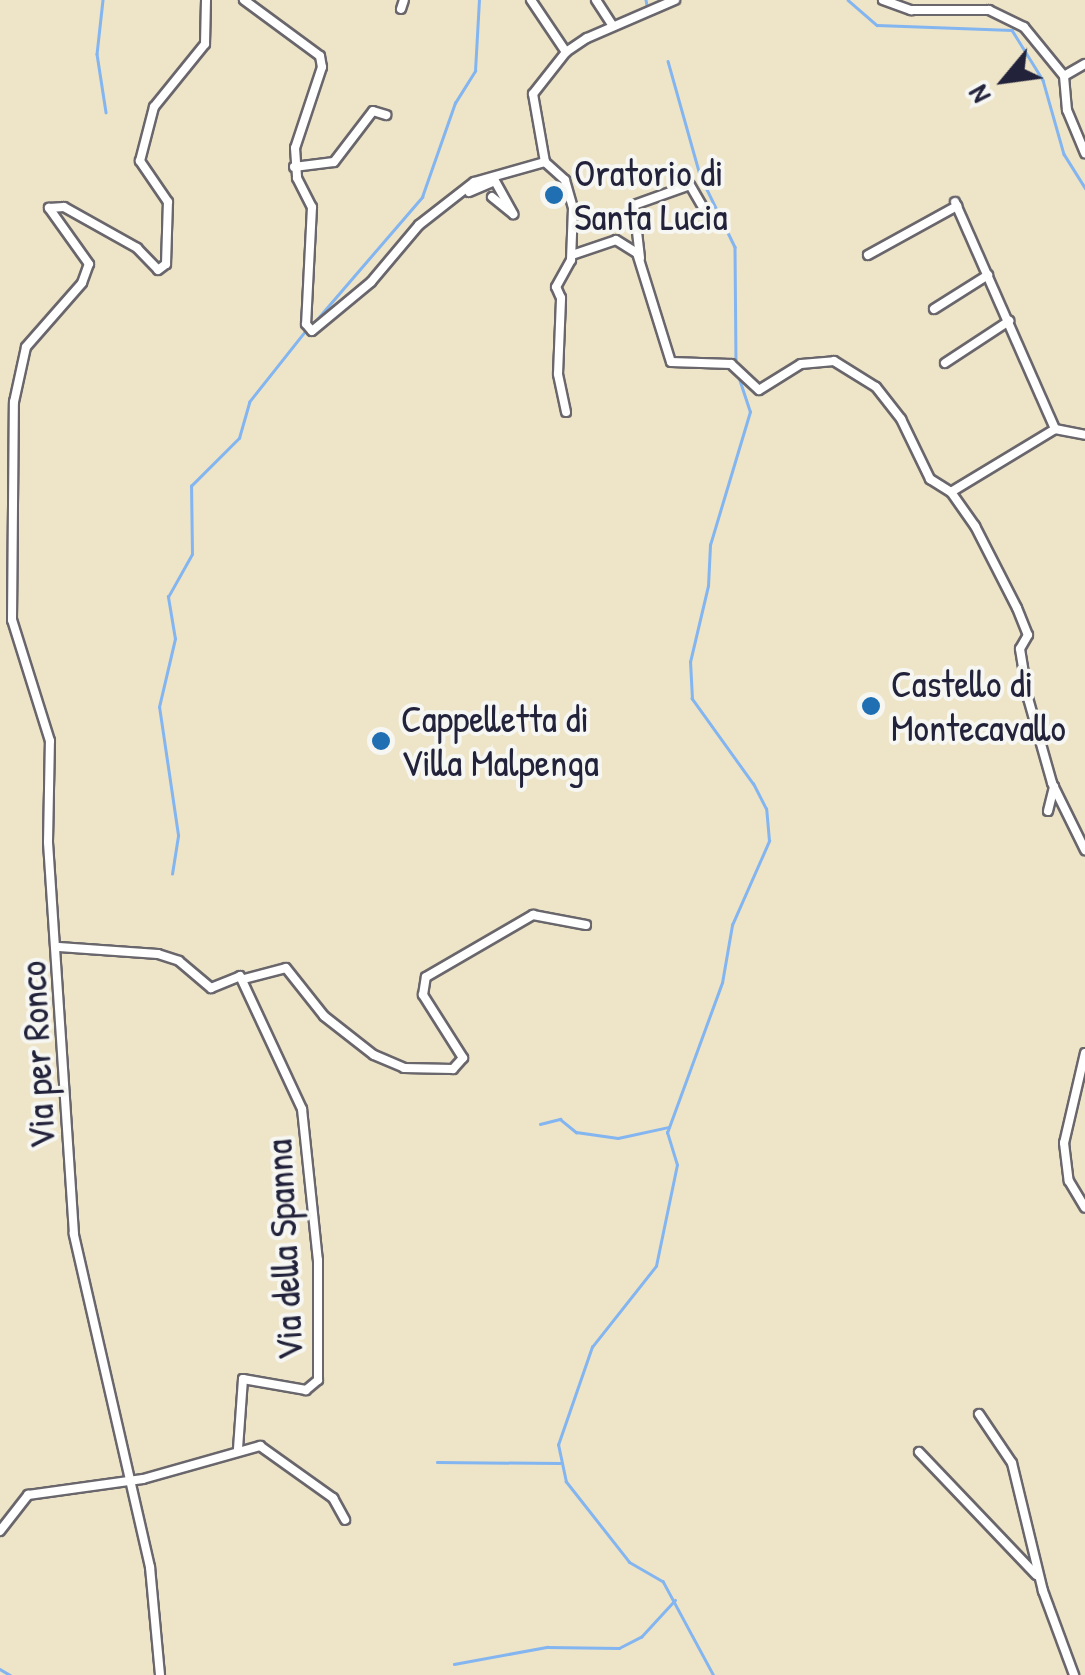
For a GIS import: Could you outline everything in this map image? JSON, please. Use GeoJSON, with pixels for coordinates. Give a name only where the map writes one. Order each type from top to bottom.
{"type":"FeatureCollection","features":[{"type":"Feature","properties":{"kind":"street","name":"Via per Ronco"},"geometry":{"type":"LineString","coordinates":[[160,1675],[154,1595],[74,1234],[59,947],[48,842],[50,741],[12,620],[16,386],[26,347],[82,283],[89,264],[49,208],[64,208],[125,241],[158,270],[166,264],[168,202],[140,161],[154,107],[205,44],[206,0]]}},
{"type":"Feature","properties":{"kind":"street"},"geometry":{"type":"LineString","coordinates":[[244,0],[320,56],[294,167],[312,206],[309,328],[456,195],[484,175],[544,162]]}},
{"type":"Feature","properties":{"kind":"street"},"geometry":{"type":"LineString","coordinates":[[531,0],[566,52]]}},
{"type":"Feature","properties":{"kind":"street"},"geometry":{"type":"LineString","coordinates":[[596,0],[612,25]]}},
{"type":"Feature","properties":{"kind":"street"},"geometry":{"type":"LineString","coordinates":[[566,412],[558,374],[562,335],[556,287],[572,255],[570,192],[544,162],[534,94],[566,52],[612,25],[675,0]]}},
{"type":"Feature","properties":{"kind":"street"},"geometry":{"type":"LineString","coordinates":[[883,0],[912,10],[1003,14],[1024,27],[1064,76],[1067,110],[1085,153]]}},
{"type":"Feature","properties":{"kind":"street"},"geometry":{"type":"LineString","coordinates":[[1064,76],[1085,64]]}},
{"type":"Feature","properties":{"kind":"street"},"geometry":{"type":"LineString","coordinates":[[294,167],[334,162],[372,111],[386,116]]}},
{"type":"Feature","properties":{"kind":"street"},"geometry":{"type":"LineString","coordinates":[[456,195],[495,181],[513,214],[492,197]]}},
{"type":"Feature","properties":{"kind":"street"},"geometry":{"type":"LineString","coordinates":[[712,222],[690,185],[634,205],[640,258],[668,359],[735,365],[759,390],[808,362],[834,361],[862,373],[901,419],[930,479],[951,492],[998,566],[1028,636],[1021,657],[1054,787],[1085,850]]}},
{"type":"Feature","properties":{"kind":"street"},"geometry":{"type":"LineString","coordinates":[[868,256],[956,204],[1055,430]]}},
{"type":"Feature","properties":{"kind":"street"},"geometry":{"type":"LineString","coordinates":[[572,255],[616,240],[640,258]]}},
{"type":"Feature","properties":{"kind":"street"},"geometry":{"type":"LineString","coordinates":[[934,309],[988,274]]}},
{"type":"Feature","properties":{"kind":"street"},"geometry":{"type":"LineString","coordinates":[[944,363],[1009,321]]}},
{"type":"Feature","properties":{"kind":"street"},"geometry":{"type":"LineString","coordinates":[[951,492],[1055,430],[1085,435]]}},
{"type":"Feature","properties":{"kind":"street"},"geometry":{"type":"LineString","coordinates":[[1048,810],[1054,787]]}},
{"type":"Feature","properties":{"kind":"street"},"geometry":{"type":"LineString","coordinates":[[59,947],[158,954],[180,961],[211,988],[286,968],[324,1016],[374,1055],[404,1068],[452,1069],[463,1058],[423,996],[426,977],[533,915],[586,925]]}},
{"type":"Feature","properties":{"kind":"street","name":"Via della Spanna"},"geometry":{"type":"LineString","coordinates":[[238,1449],[243,1379],[316,1386],[319,1304],[307,1123],[244,979]]}},
{"type":"Feature","properties":{"kind":"street"},"geometry":{"type":"LineString","coordinates":[[1085,1052],[1064,1143],[1069,1180],[1085,1208]]}},
{"type":"Feature","properties":{"kind":"street"},"geometry":{"type":"LineString","coordinates":[[979,1414],[1012,1463],[1039,1578],[1074,1675]]}},
{"type":"Feature","properties":{"kind":"street"},"geometry":{"type":"LineString","coordinates":[[0,1531],[28,1495],[128,1479],[238,1449],[272,1449],[333,1498],[345,1520]]}},
{"type":"Feature","properties":{"kind":"street"},"geometry":{"type":"LineString","coordinates":[[918,1452],[1039,1578]]}},
{"type":"Feature","properties":{"kind":"waterway"},"geometry":{"type":"LineString","coordinates":[[103,0],[97,54],[106,112]]}},
{"type":"Feature","properties":{"kind":"waterway"},"geometry":{"type":"LineString","coordinates":[[312,325],[422,197],[455,103],[475,71],[479,0]]}},
{"type":"Feature","properties":{"kind":"waterway"},"geometry":{"type":"LineString","coordinates":[[646,0],[647,5]]}},
{"type":"Feature","properties":{"kind":"waterway"},"geometry":{"type":"LineString","coordinates":[[848,0],[877,25],[1012,30],[1043,80],[1064,154],[1085,188]]}},
{"type":"Feature","properties":{"kind":"waterway"},"geometry":{"type":"LineString","coordinates":[[668,61],[700,175],[735,247],[736,366]]}},
{"type":"Feature","properties":{"kind":"waterway"},"geometry":{"type":"LineString","coordinates":[[172,874],[178,835],[159,707],[175,639],[168,597],[192,554],[191,486],[239,438],[249,402],[306,330]]}},
{"type":"Feature","properties":{"kind":"waterway"},"geometry":{"type":"LineString","coordinates":[[713,1675],[663,1582],[629,1562],[566,1482],[558,1445],[592,1347],[656,1266],[677,1165],[667,1133],[722,983],[732,925],[769,841],[766,809],[753,784],[692,699],[690,662],[708,586],[710,545],[750,412],[737,373]]}},
{"type":"Feature","properties":{"kind":"waterway"},"geometry":{"type":"LineString","coordinates":[[540,1124],[560,1119],[576,1132],[618,1138],[669,1127]]}},
{"type":"Feature","properties":{"kind":"waterway"},"geometry":{"type":"LineString","coordinates":[[437,1462],[560,1463]]}},
{"type":"Feature","properties":{"kind":"waterway"},"geometry":{"type":"LineString","coordinates":[[454,1664],[547,1647],[619,1648],[641,1637],[675,1600]]}},
{"type":"Feature","properties":{"kind":"waterway"},"geometry":{"type":"LineString","coordinates":[[0,1669],[10,1675]]}},
{"type":"Feature","properties":{"kind":"place","name":"Oratorio di Santa Lucia"},"geometry":{"type":"Point","coordinates":[554,195]}},
{"type":"Feature","properties":{"kind":"place","name":"Castello di Montecavallo"},"geometry":{"type":"Point","coordinates":[871,706]}},
{"type":"Feature","properties":{"kind":"place","name":"Cappelletta di Villa Malpenga"},"geometry":{"type":"Point","coordinates":[381,741]}}]}
